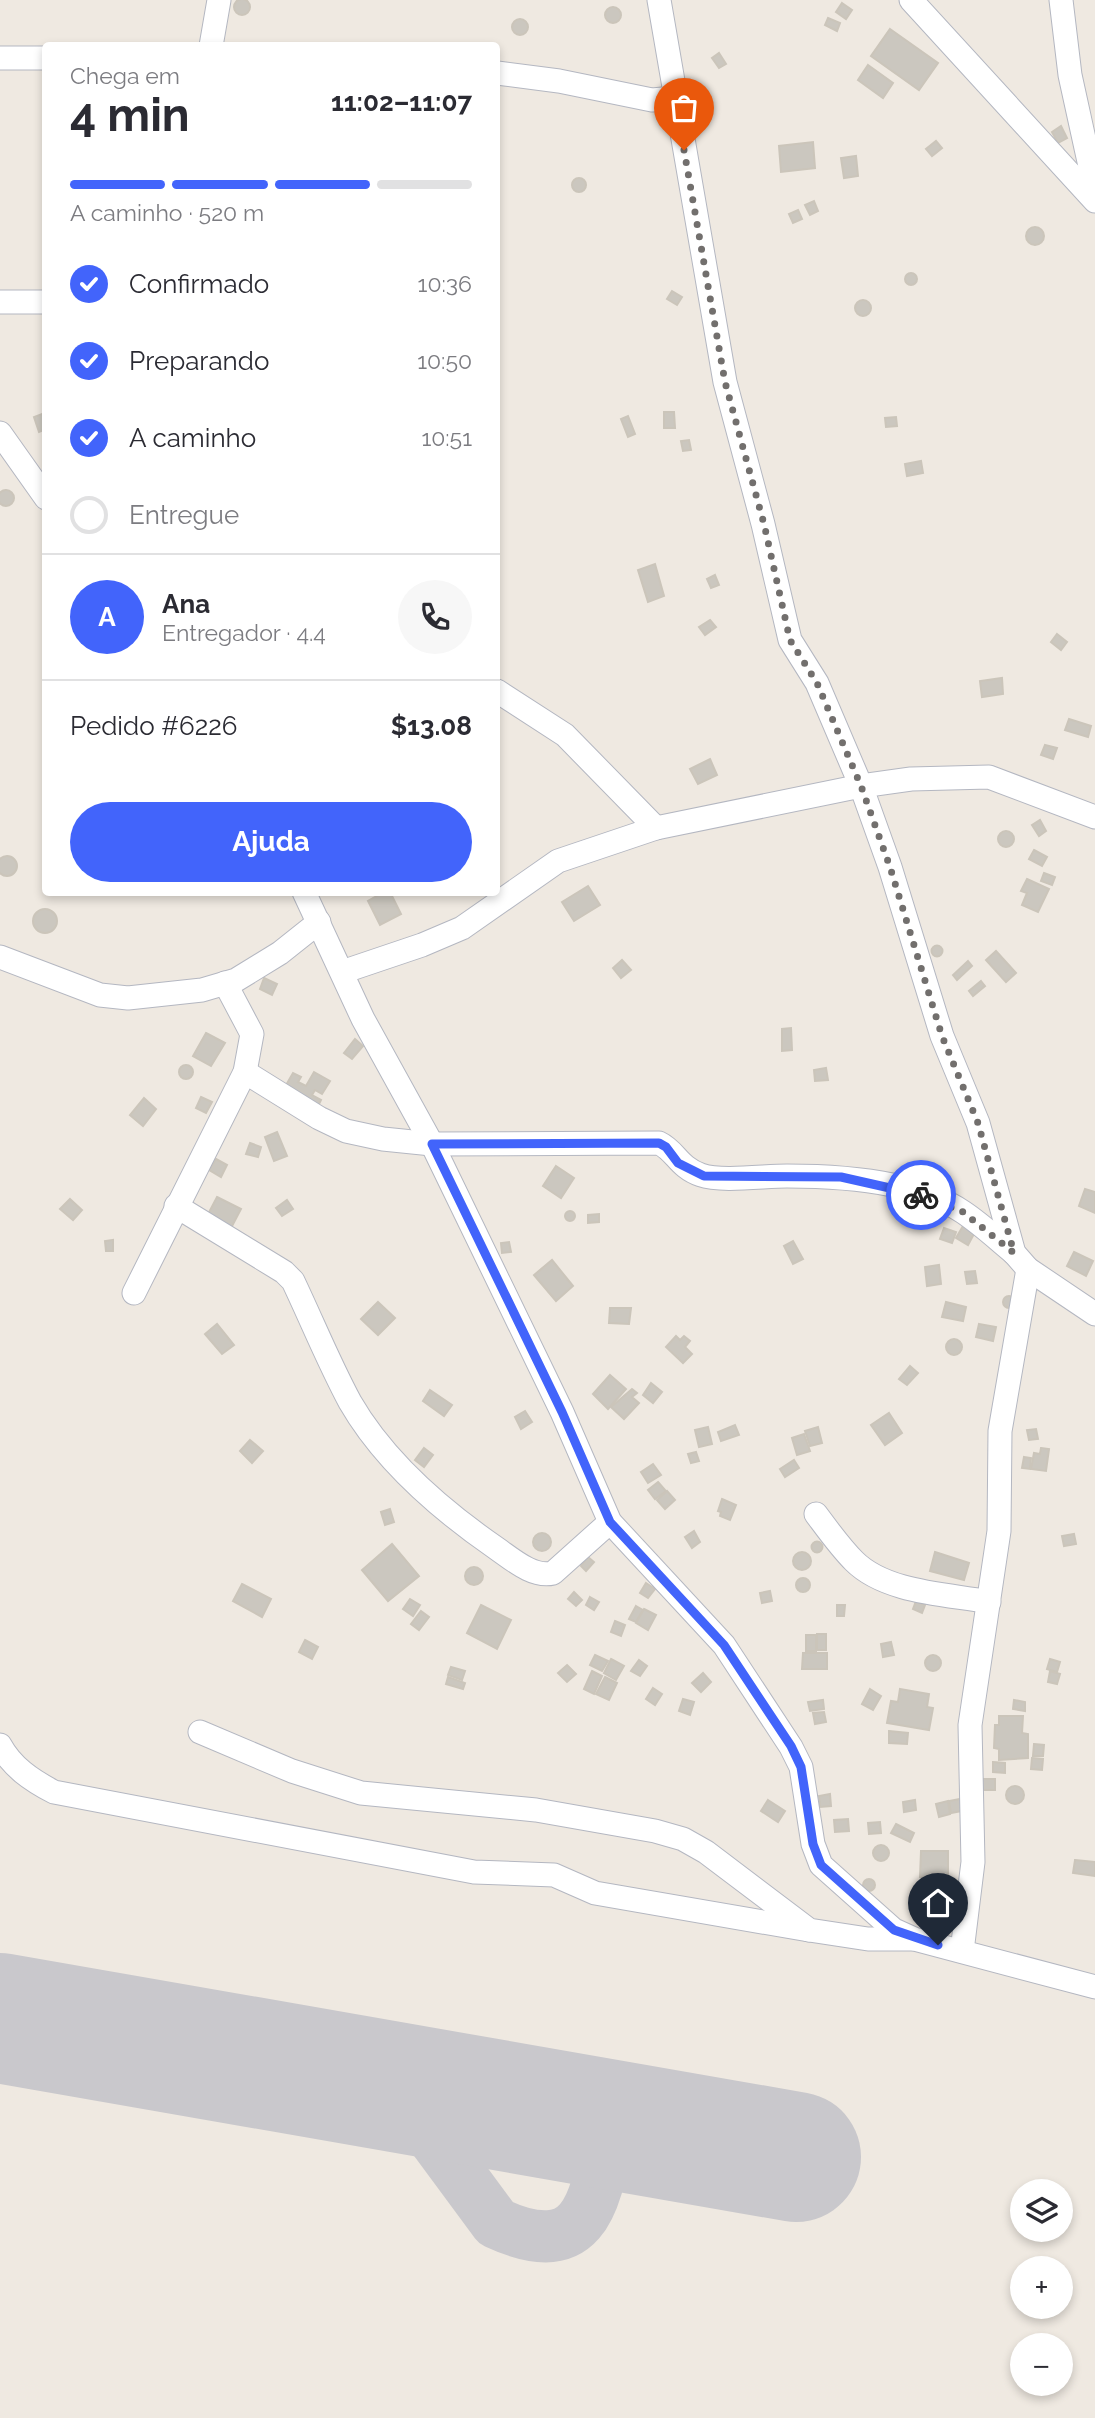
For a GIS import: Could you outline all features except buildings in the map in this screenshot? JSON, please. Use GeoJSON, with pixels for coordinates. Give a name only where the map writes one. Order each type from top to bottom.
{"type":"FeatureCollection","features":[{"type":"Feature","properties":{"kind":"street"},"geometry":{"type":"LineString","coordinates":[[212,42],[219,0]]}},
{"type":"Feature","properties":{"kind":"street"},"geometry":{"type":"LineString","coordinates":[[659,0],[725,382],[764,524],[790,640],[817,683],[861,786],[890,867],[942,1036],[978,1123],[1021,1261],[1000,1431],[999,1531],[970,1725],[974,1862],[962,1951]]}},
{"type":"Feature","properties":{"kind":"street"},"geometry":{"type":"LineString","coordinates":[[911,0],[1095,201]]}},
{"type":"Feature","properties":{"kind":"street"},"geometry":{"type":"LineString","coordinates":[[1061,0],[1070,75],[1095,189]]}},
{"type":"Feature","properties":{"kind":"street"},"geometry":{"type":"LineString","coordinates":[[0,58],[42,58]]}},
{"type":"Feature","properties":{"kind":"street"},"geometry":{"type":"LineString","coordinates":[[500,73],[559,81],[652,100],[674,98]]}},
{"type":"Feature","properties":{"kind":"street"},"geometry":{"type":"LineString","coordinates":[[0,302],[42,302]]}},
{"type":"Feature","properties":{"kind":"street"},"geometry":{"type":"LineString","coordinates":[[0,433],[42,492]]}},
{"type":"Feature","properties":{"kind":"street"},"geometry":{"type":"LineString","coordinates":[[500,693],[565,735],[656,828]]}},
{"type":"Feature","properties":{"kind":"street"},"geometry":{"type":"LineString","coordinates":[[342,972],[422,946],[462,928],[558,861],[656,828],[861,786],[911,779],[989,777],[1095,817]]}},
{"type":"Feature","properties":{"kind":"street"},"geometry":{"type":"LineString","coordinates":[[306,896],[363,1019],[432,1144],[562,1412],[610,1522],[724,1645],[791,1746],[801,1767],[813,1844],[821,1865],[894,1930],[914,1939],[1095,1987]]}},
{"type":"Feature","properties":{"kind":"street"},"geometry":{"type":"LineString","coordinates":[[0,957],[100,995],[128,998],[202,990],[236,980],[280,953],[319,922]]}},
{"type":"Feature","properties":{"kind":"street"},"geometry":{"type":"LineString","coordinates":[[134,1293],[245,1072],[252,1034],[225,983]]}},
{"type":"Feature","properties":{"kind":"street"},"geometry":{"type":"LineString","coordinates":[[245,1072],[319,1118],[346,1131],[383,1139],[432,1144],[659,1143],[666,1147],[678,1163],[704,1176],[841,1177],[901,1188],[945,1202],[963,1212],[1021,1261],[1095,1314]]}},
{"type":"Feature","properties":{"kind":"street"},"geometry":{"type":"LineString","coordinates":[[176,1206],[284,1272],[293,1281],[351,1403],[410,1481],[463,1526],[518,1563],[548,1574],[610,1522]]}},
{"type":"Feature","properties":{"kind":"street"},"geometry":{"type":"LineString","coordinates":[[816,1514],[855,1562],[873,1575],[890,1582],[989,1602]]}},
{"type":"Feature","properties":{"kind":"street"},"geometry":{"type":"LineString","coordinates":[[200,1732],[292,1771],[362,1793],[536,1810],[683,1839],[706,1852],[809,1930]]}},
{"type":"Feature","properties":{"kind":"street"},"geometry":{"type":"LineString","coordinates":[[0,1745],[7,1757],[31,1780],[54,1792],[474,1872],[554,1875],[595,1893],[809,1930],[868,1939],[914,1939]]}},
{"type":"Feature","properties":{"kind":"taxiway"},"geometry":{"type":"LineString","coordinates":[[388,2086],[414,2112],[496,2223],[528,2234],[552,2236],[570,2230],[583,2216],[593,2198],[600,2176],[610,2125]]}},
{"type":"Feature","properties":{"kind":"runway"},"geometry":{"type":"LineString","coordinates":[[0,2018],[796,2157]]}},
{"type":"Feature","properties":{"kind":"way so far"},"geometry":{"type":"LineString","coordinates":[[684,150],[725,382],[764,524],[790,640],[817,683],[861,786],[890,867],[942,1036],[978,1123],[1014,1253],[963,1212],[945,1202],[921,1195]]}},
{"type":"Feature","properties":{"kind":"route"},"geometry":{"type":"LineString","coordinates":[[921,1195],[901,1188],[841,1177],[704,1176],[678,1163],[666,1147],[659,1143],[432,1144],[562,1412],[576,1450],[610,1522],[724,1645],[791,1746],[801,1767],[813,1844],[821,1865],[894,1930],[938,1945]]}}]}
